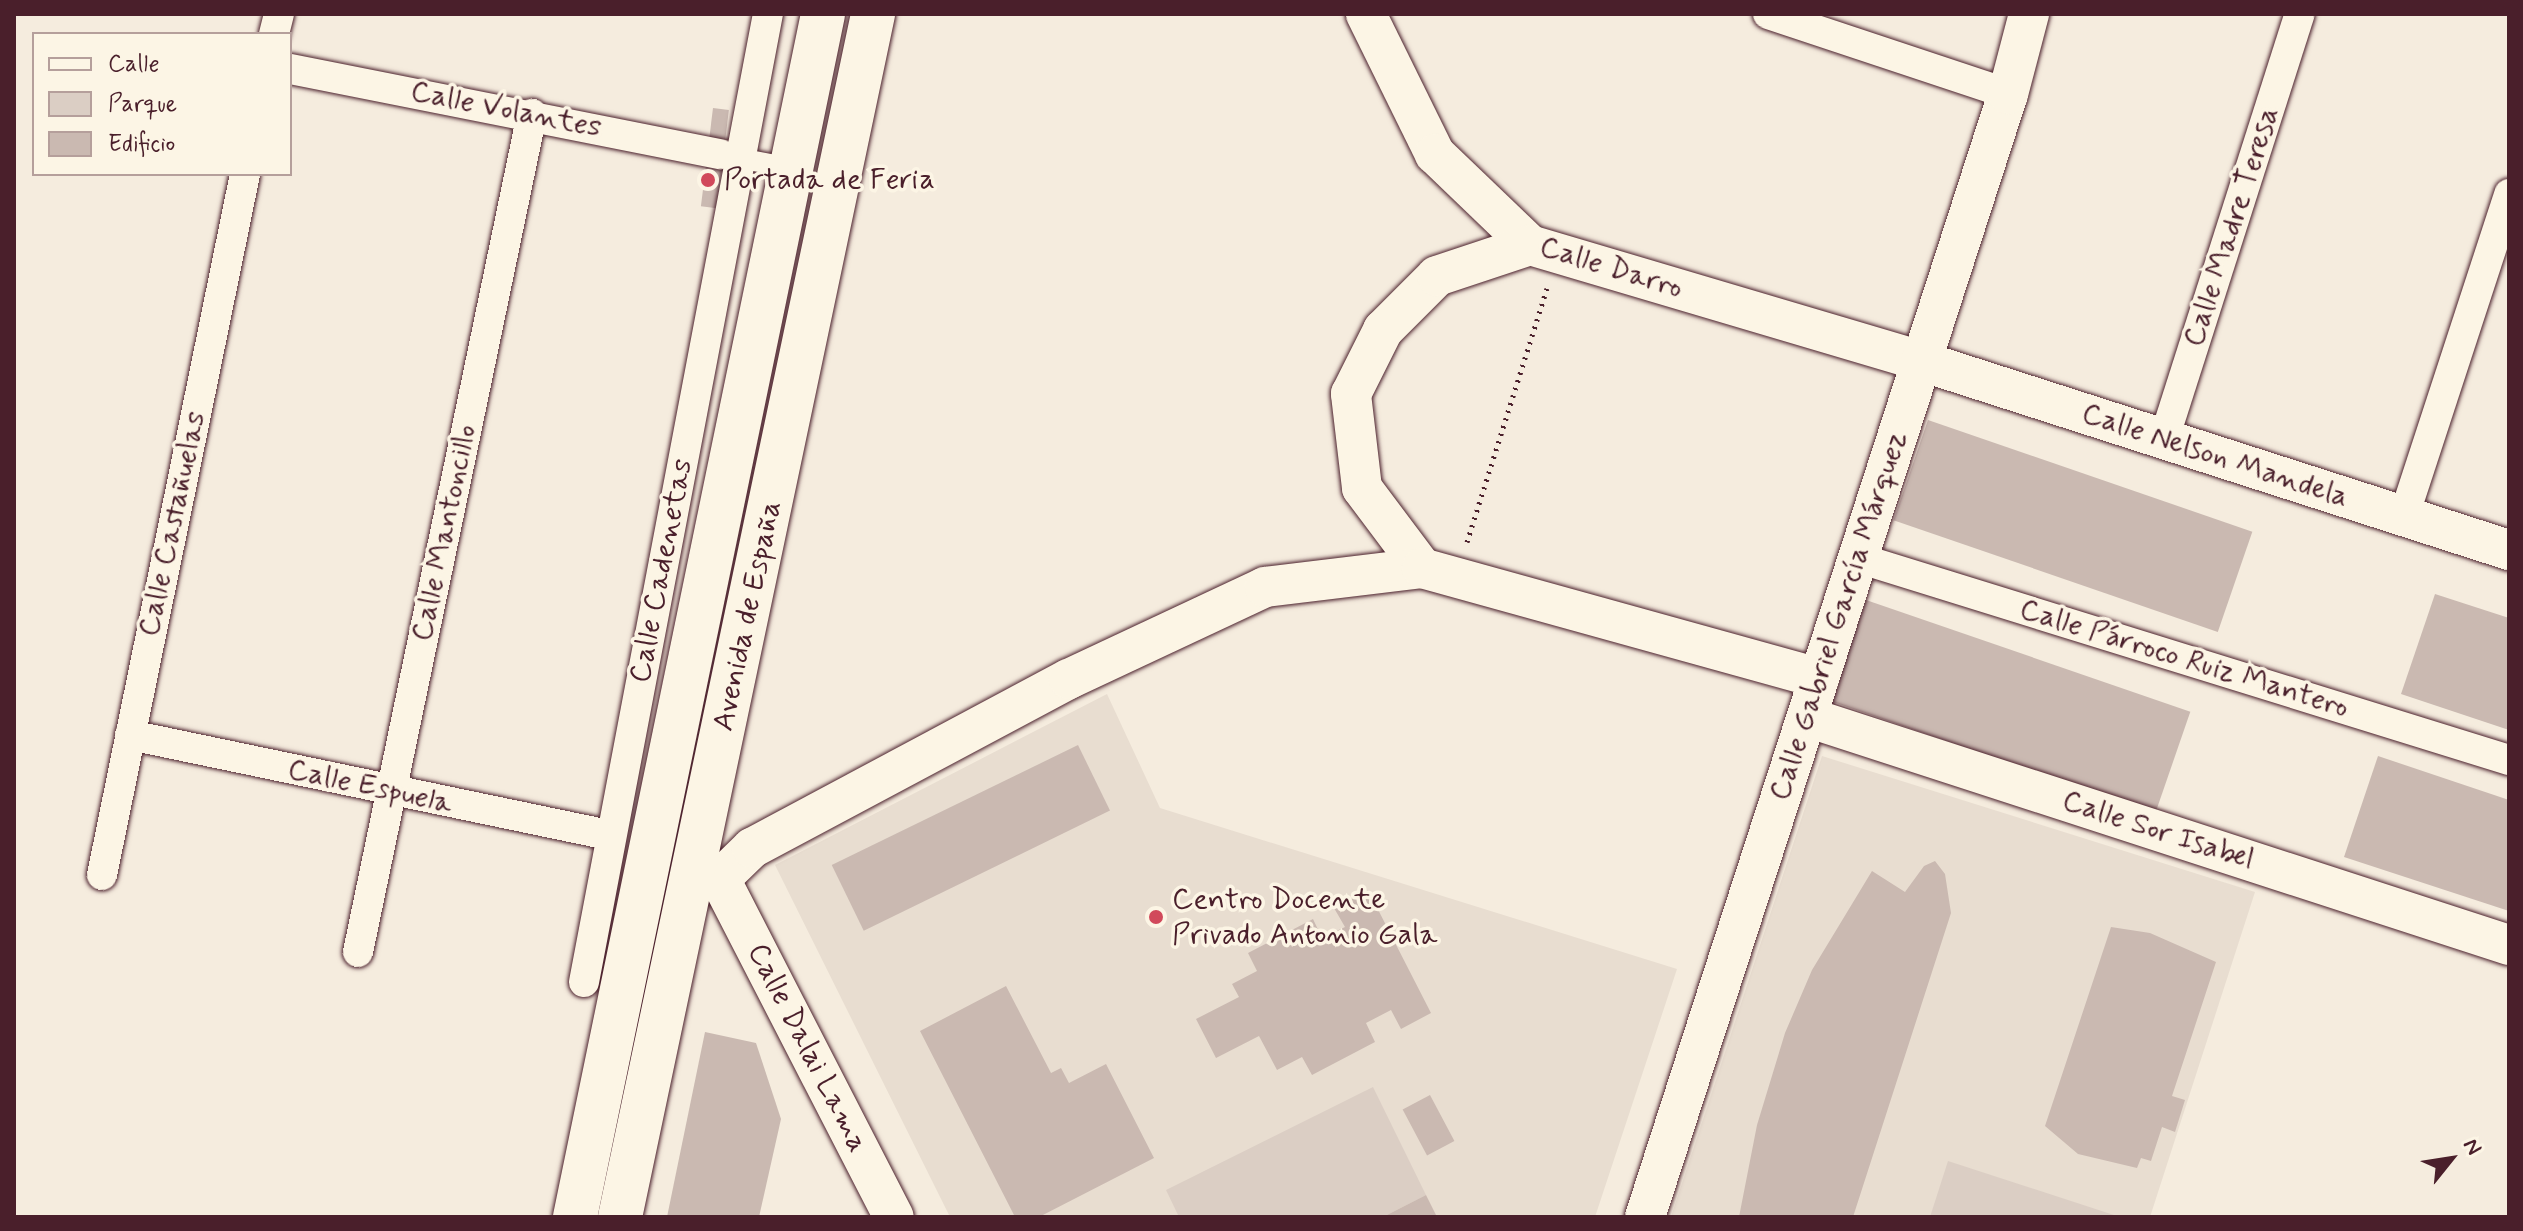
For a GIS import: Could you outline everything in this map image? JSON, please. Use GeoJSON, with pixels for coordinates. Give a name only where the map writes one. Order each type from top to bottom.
{"type":"FeatureCollection","features":[{"type":"Feature","properties":{"kind":"main road","name":"Avenida de España"},"geometry":{"type":"LineString","coordinates":[[575,1217],[823,14]]}},
{"type":"Feature","properties":{"kind":"main road","name":"Avenida de España"},"geometry":{"type":"LineString","coordinates":[[620,1217],[707,877],[873,14]]}},
{"type":"Feature","properties":{"kind":"street","name":"Calle Cadenetas"},"geometry":{"type":"LineString","coordinates":[[584,982],[731,157],[768,14]]}},
{"type":"Feature","properties":{"kind":"street","name":"Calle Darro"},"geometry":{"type":"LineString","coordinates":[[1366,14],[1435,154],[1544,249],[1921,361]]}},
{"type":"Feature","properties":{"kind":"street"},"geometry":{"type":"LineString","coordinates":[[1768,14],[2008,94]]}},
{"type":"Feature","properties":{"kind":"street","name":"Calle Gabriel García Márquez"},"geometry":{"type":"LineString","coordinates":[[1645,1217],[2008,94],[2029,14]]}},
{"type":"Feature","properties":{"kind":"street","name":"Calle Madre Teresa"},"geometry":{"type":"LineString","coordinates":[[2164,439],[2300,14]]}},
{"type":"Feature","properties":{"kind":"street","name":"Calle Volantes"},"geometry":{"type":"LineString","coordinates":[[292,69],[532,114],[731,157]]}},
{"type":"Feature","properties":{"kind":"street","name":"Calle Mantoncillo"},"geometry":{"type":"LineString","coordinates":[[358,952],[532,114]]}},
{"type":"Feature","properties":{"kind":"street","name":"Calle Castañuelas"},"geometry":{"type":"LineString","coordinates":[[102,875],[245,176]]}},
{"type":"Feature","properties":{"kind":"street"},"geometry":{"type":"LineString","coordinates":[[2404,516],[2509,194]]}},
{"type":"Feature","properties":{"kind":"street"},"geometry":{"type":"LineString","coordinates":[[1439,572],[1362,488],[1351,394],[1383,330],[1437,276],[1544,249]]}},
{"type":"Feature","properties":{"kind":"street","name":"Calle Nelson Mandela"},"geometry":{"type":"LineString","coordinates":[[1921,361],[2509,550]]}},
{"type":"Feature","properties":{"kind":"street","name":"Calle Párroco Ruiz Mantero"},"geometry":{"type":"LineString","coordinates":[[1858,558],[2509,760]]}},
{"type":"Feature","properties":{"kind":"street"},"geometry":{"type":"LineString","coordinates":[[707,877],[752,848],[1069,679],[1265,587],[1439,572],[1819,678]]}},
{"type":"Feature","properties":{"kind":"street","name":"Calle Sor Isabel"},"geometry":{"type":"LineString","coordinates":[[1807,717],[2509,945]]}},
{"type":"Feature","properties":{"kind":"street","name":"Calle Espuela"},"geometry":{"type":"LineString","coordinates":[[130,735],[391,792],[610,835]]}},
{"type":"Feature","properties":{"kind":"street","name":"Calle Dalai Lama"},"geometry":{"type":"LineString","coordinates":[[707,877],[894,1217]]}},
{"type":"Feature","properties":{"kind":"lane"},"geometry":{"type":"LineString","coordinates":[[731,157],[791,168]]}},
{"type":"Feature","properties":{"kind":"path"},"geometry":{"type":"LineString","coordinates":[[1439,572],[1544,249]]}},
{"type":"Feature","properties":{"kind":"shaded area","name":"Centro Docente Privado Antonio Gala"},"geometry":{"type":"Polygon","coordinates":[[[1107,694],[1160,808],[1677,969],[1595,1217],[950,1217],[775,865],[1107,694]]]}},
{"type":"Feature","properties":{"kind":"shaded area"},"geometry":{"type":"Polygon","coordinates":[[[1822,756],[2255,892],[2150,1217],[1671,1217],[1822,756]]]}},
{"type":"Feature","properties":{"kind":"green space"},"geometry":{"type":"Polygon","coordinates":[[[1373,1087],[1426,1195],[1383,1217],[1179,1217],[1166,1190],[1373,1087]]]}},
{"type":"Feature","properties":{"kind":"green space"},"geometry":{"type":"Polygon","coordinates":[[[1948,1161],[2117,1216],[2117,1217],[1930,1217],[1948,1161]]]}},
{"type":"Feature","properties":{"kind":"building","name":"Portada de Feria"},"geometry":{"type":"Polygon","coordinates":[[[713,108],[729,110],[717,208],[701,206],[713,108]]]}},
{"type":"Feature","properties":{"kind":"building"},"geometry":{"type":"Polygon","coordinates":[[[1928,420],[2252,532],[2218,632],[1893,520],[1928,420]]]}},
{"type":"Feature","properties":{"kind":"building"},"geometry":{"type":"Polygon","coordinates":[[[2435,594],[2509,618],[2509,730],[2401,694],[2435,594]]]}},
{"type":"Feature","properties":{"kind":"building"},"geometry":{"type":"Polygon","coordinates":[[[1866,600],[2190,712],[2155,813],[1831,701],[1866,600]]]}},
{"type":"Feature","properties":{"kind":"building"},"geometry":{"type":"Polygon","coordinates":[[[1078,745],[1110,811],[864,931],[832,865],[1078,745]]]}},
{"type":"Feature","properties":{"kind":"building"},"geometry":{"type":"Polygon","coordinates":[[[2378,756],[2509,800],[2509,911],[2344,857],[2378,756]]]}},
{"type":"Feature","properties":{"kind":"building"},"geometry":{"type":"Polygon","coordinates":[[[1935,861],[1945,874],[1951,913],[1853,1217],[1739,1217],[1757,1125],[1785,1033],[1812,970],[1872,871],[1905,892],[1924,866],[1935,861]]]}},
{"type":"Feature","properties":{"kind":"building"},"geometry":{"type":"Polygon","coordinates":[[[1368,890],[1431,1013],[1401,1029],[1391,1010],[1366,1023],[1375,1042],[1312,1075],[1302,1057],[1277,1070],[1259,1036],[1216,1058],[1196,1019],[1239,997],[1232,984],[1257,971],[1248,953],[1313,919],[1322,938],[1345,927],[1334,908],[1368,890]]]}},
{"type":"Feature","properties":{"kind":"building"},"geometry":{"type":"Polygon","coordinates":[[[2111,927],[2150,933],[2216,962],[2172,1096],[2185,1100],[2175,1132],[2162,1127],[2151,1161],[2141,1158],[2137,1168],[2078,1154],[2045,1126],[2111,927]]]}},
{"type":"Feature","properties":{"kind":"building"},"geometry":{"type":"Polygon","coordinates":[[[1006,986],[1051,1073],[1061,1068],[1069,1083],[1106,1064],[1154,1158],[1039,1217],[1015,1217],[920,1031],[1006,986]]]}},
{"type":"Feature","properties":{"kind":"building"},"geometry":{"type":"Polygon","coordinates":[[[705,1032],[756,1043],[781,1119],[759,1217],[667,1217],[705,1032]]]}},
{"type":"Feature","properties":{"kind":"building"},"geometry":{"type":"Polygon","coordinates":[[[1430,1095],[1454,1141],[1427,1155],[1403,1110],[1430,1095]]]}},
{"type":"Feature","properties":{"kind":"building"},"geometry":{"type":"Polygon","coordinates":[[[1426,1195],[1437,1217],[1383,1217],[1426,1195]]]}},
{"type":"Feature","properties":{"kind":"place","name":"Portada de Feria"},"geometry":{"type":"Point","coordinates":[708,180]}},
{"type":"Feature","properties":{"kind":"place","name":"Centro Docente Privado Antonio Gala"},"geometry":{"type":"Point","coordinates":[1156,917]}}]}
